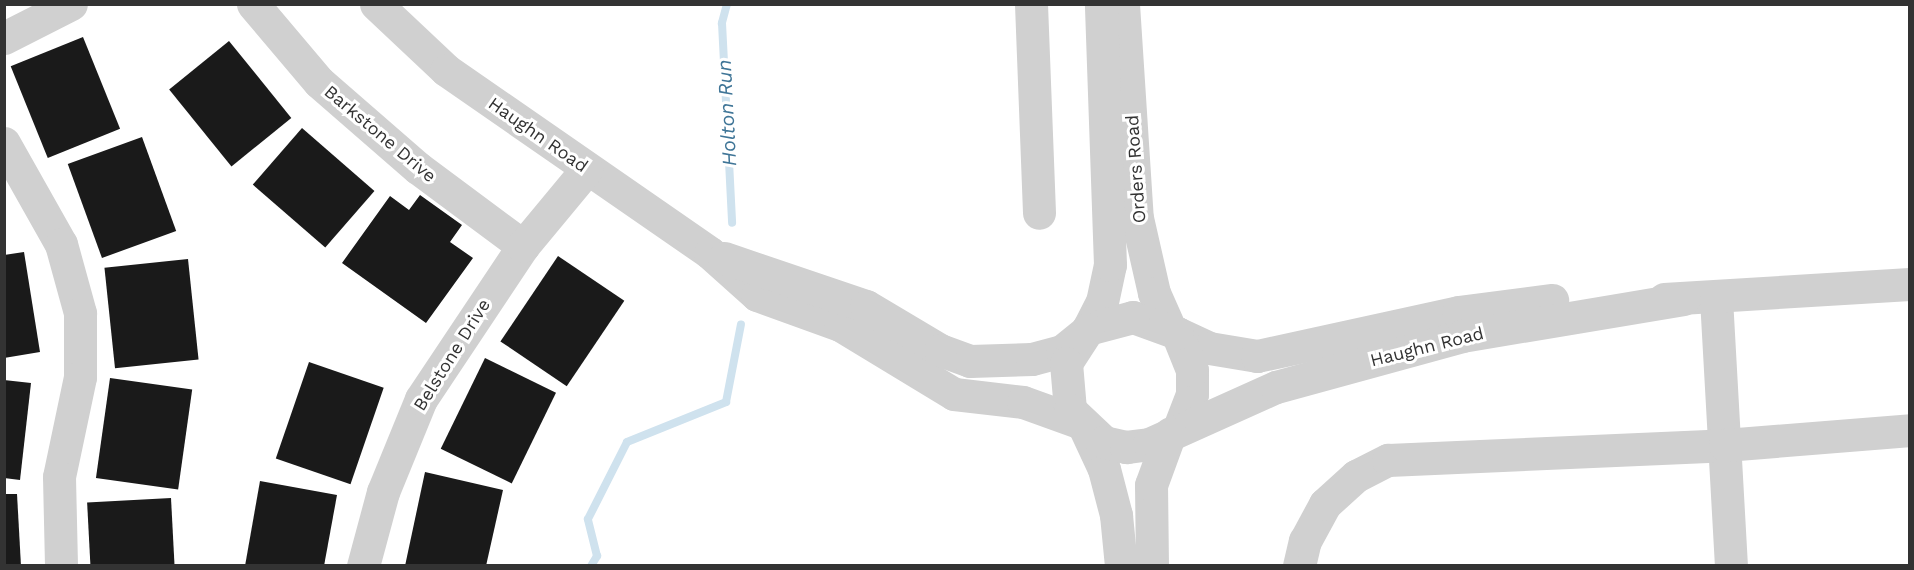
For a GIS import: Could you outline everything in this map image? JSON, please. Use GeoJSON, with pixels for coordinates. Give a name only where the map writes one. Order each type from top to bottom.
{"type":"FeatureCollection","features":[{"type":"Feature","properties":{"kind":"street"},"geometry":{"type":"LineString","coordinates":[[4,38],[71,4]]}},
{"type":"Feature","properties":{"kind":"street","name":"Barkstone Drive"},"geometry":{"type":"LineString","coordinates":[[253,4],[319,82],[418,168],[523,246]]}},
{"type":"Feature","properties":{"kind":"street","name":"Haughn Road"},"geometry":{"type":"LineString","coordinates":[[376,4],[446,70],[586,170],[710,253],[757,295],[840,325],[954,394],[1023,402],[1082,425]]}},
{"type":"Feature","properties":{"kind":"street"},"geometry":{"type":"LineString","coordinates":[[1031,4],[1040,213]]}},
{"type":"Feature","properties":{"kind":"street","name":"Orders Road"},"geometry":{"type":"LineString","coordinates":[[1086,332],[1102,302],[1110,265],[1101,4]]}},
{"type":"Feature","properties":{"kind":"street","name":"Orders Road"},"geometry":{"type":"LineString","coordinates":[[1123,4],[1137,218],[1154,292],[1173,331]]}},
{"type":"Feature","properties":{"kind":"street"},"geometry":{"type":"LineString","coordinates":[[4,143],[62,244],[80,313],[80,377],[59,477],[62,566]]}},
{"type":"Feature","properties":{"kind":"street","name":"Belstone Drive"},"geometry":{"type":"LineString","coordinates":[[363,566],[383,492],[421,399],[523,246],[586,170]]}},
{"type":"Feature","properties":{"kind":"street","name":"Haughn Road"},"geometry":{"type":"LineString","coordinates":[[710,253],[866,306],[940,350],[970,361],[1032,359],[1062,351],[1086,332]]}},
{"type":"Feature","properties":{"kind":"street","name":"Haughn Road"},"geometry":{"type":"LineString","coordinates":[[1173,331],[1209,348],[1257,356],[1505,303],[1716,298],[1910,284]]}},
{"type":"Feature","properties":{"kind":"street"},"geometry":{"type":"LineString","coordinates":[[1716,298],[1731,566]]}},
{"type":"Feature","properties":{"kind":"street","name":"Haughn Road"},"geometry":{"type":"LineString","coordinates":[[1175,430],[1276,387],[1462,336],[1684,299]]}},
{"type":"Feature","properties":{"kind":"street"},"geometry":{"type":"LineString","coordinates":[[1121,566],[1116,515],[1104,468],[1082,425],[1070,410],[1065,387],[1066,363],[1086,332],[1107,320],[1133,317],[1173,331],[1192,370],[1192,394],[1151,485],[1152,566]]}},
{"type":"Feature","properties":{"kind":"street"},"geometry":{"type":"LineString","coordinates":[[1082,425],[1104,442],[1126,447],[1149,444],[1175,430]]}},
{"type":"Feature","properties":{"kind":"street"},"geometry":{"type":"LineString","coordinates":[[1299,566],[1305,541],[1325,504],[1356,476],[1388,460],[1725,444],[1910,430]]}},
{"type":"Feature","properties":{"kind":"building"},"geometry":{"type":"Polygon","coordinates":[[[83,37],[120,129],[48,158],[11,66],[83,37]]]}},
{"type":"Feature","properties":{"kind":"building"},"geometry":{"type":"Polygon","coordinates":[[[229,41],[291,118],[231,166],[169,89],[229,41]]]}},
{"type":"Feature","properties":{"kind":"building"},"geometry":{"type":"Polygon","coordinates":[[[302,128],[374,191],[325,248],[253,185],[302,128]]]}},
{"type":"Feature","properties":{"kind":"building"},"geometry":{"type":"Polygon","coordinates":[[[142,137],[176,231],[102,258],[68,164],[142,137]]]}},
{"type":"Feature","properties":{"kind":"building"},"geometry":{"type":"Polygon","coordinates":[[[420,195],[462,225],[450,242],[473,258],[426,323],[342,263],[390,196],[409,210],[420,195]]]}},
{"type":"Feature","properties":{"kind":"building"},"geometry":{"type":"Polygon","coordinates":[[[24,252],[40,352],[4,358],[4,255],[24,252]]]}},
{"type":"Feature","properties":{"kind":"building"},"geometry":{"type":"Polygon","coordinates":[[[558,256],[624,301],[567,386],[500,341],[558,256]]]}},
{"type":"Feature","properties":{"kind":"building"},"geometry":{"type":"Polygon","coordinates":[[[188,259],[199,359],[115,368],[104,268],[188,259]]]}},
{"type":"Feature","properties":{"kind":"building"},"geometry":{"type":"Polygon","coordinates":[[[485,358],[556,393],[512,483],[441,449],[485,358]]]}},
{"type":"Feature","properties":{"kind":"building"},"geometry":{"type":"Polygon","coordinates":[[[309,362],[384,388],[350,484],[276,458],[309,362]]]}},
{"type":"Feature","properties":{"kind":"building"},"geometry":{"type":"Polygon","coordinates":[[[110,378],[192,390],[178,490],[96,478],[110,378]]]}},
{"type":"Feature","properties":{"kind":"building"},"geometry":{"type":"Polygon","coordinates":[[[4,380],[31,383],[20,480],[4,478],[4,380]]]}},
{"type":"Feature","properties":{"kind":"building"},"geometry":{"type":"Polygon","coordinates":[[[425,472],[503,490],[486,566],[405,566],[425,472]]]}},
{"type":"Feature","properties":{"kind":"building"},"geometry":{"type":"Polygon","coordinates":[[[260,481],[337,495],[324,566],[245,566],[260,481]]]}},
{"type":"Feature","properties":{"kind":"building"},"geometry":{"type":"Polygon","coordinates":[[[4,494],[17,494],[21,566],[4,566],[4,494]]]}},
{"type":"Feature","properties":{"kind":"building"},"geometry":{"type":"Polygon","coordinates":[[[171,498],[175,566],[90,566],[87,502],[171,498]]]}},
{"type":"Feature","properties":{"kind":"waterway","name":"Holton Run"},"geometry":{"type":"LineString","coordinates":[[727,4],[722,23],[732,223]]}},
{"type":"Feature","properties":{"kind":"waterway","name":"Holton Run"},"geometry":{"type":"LineString","coordinates":[[591,566],[597,556],[588,519],[627,442],[726,402],[741,324]]}}]}
